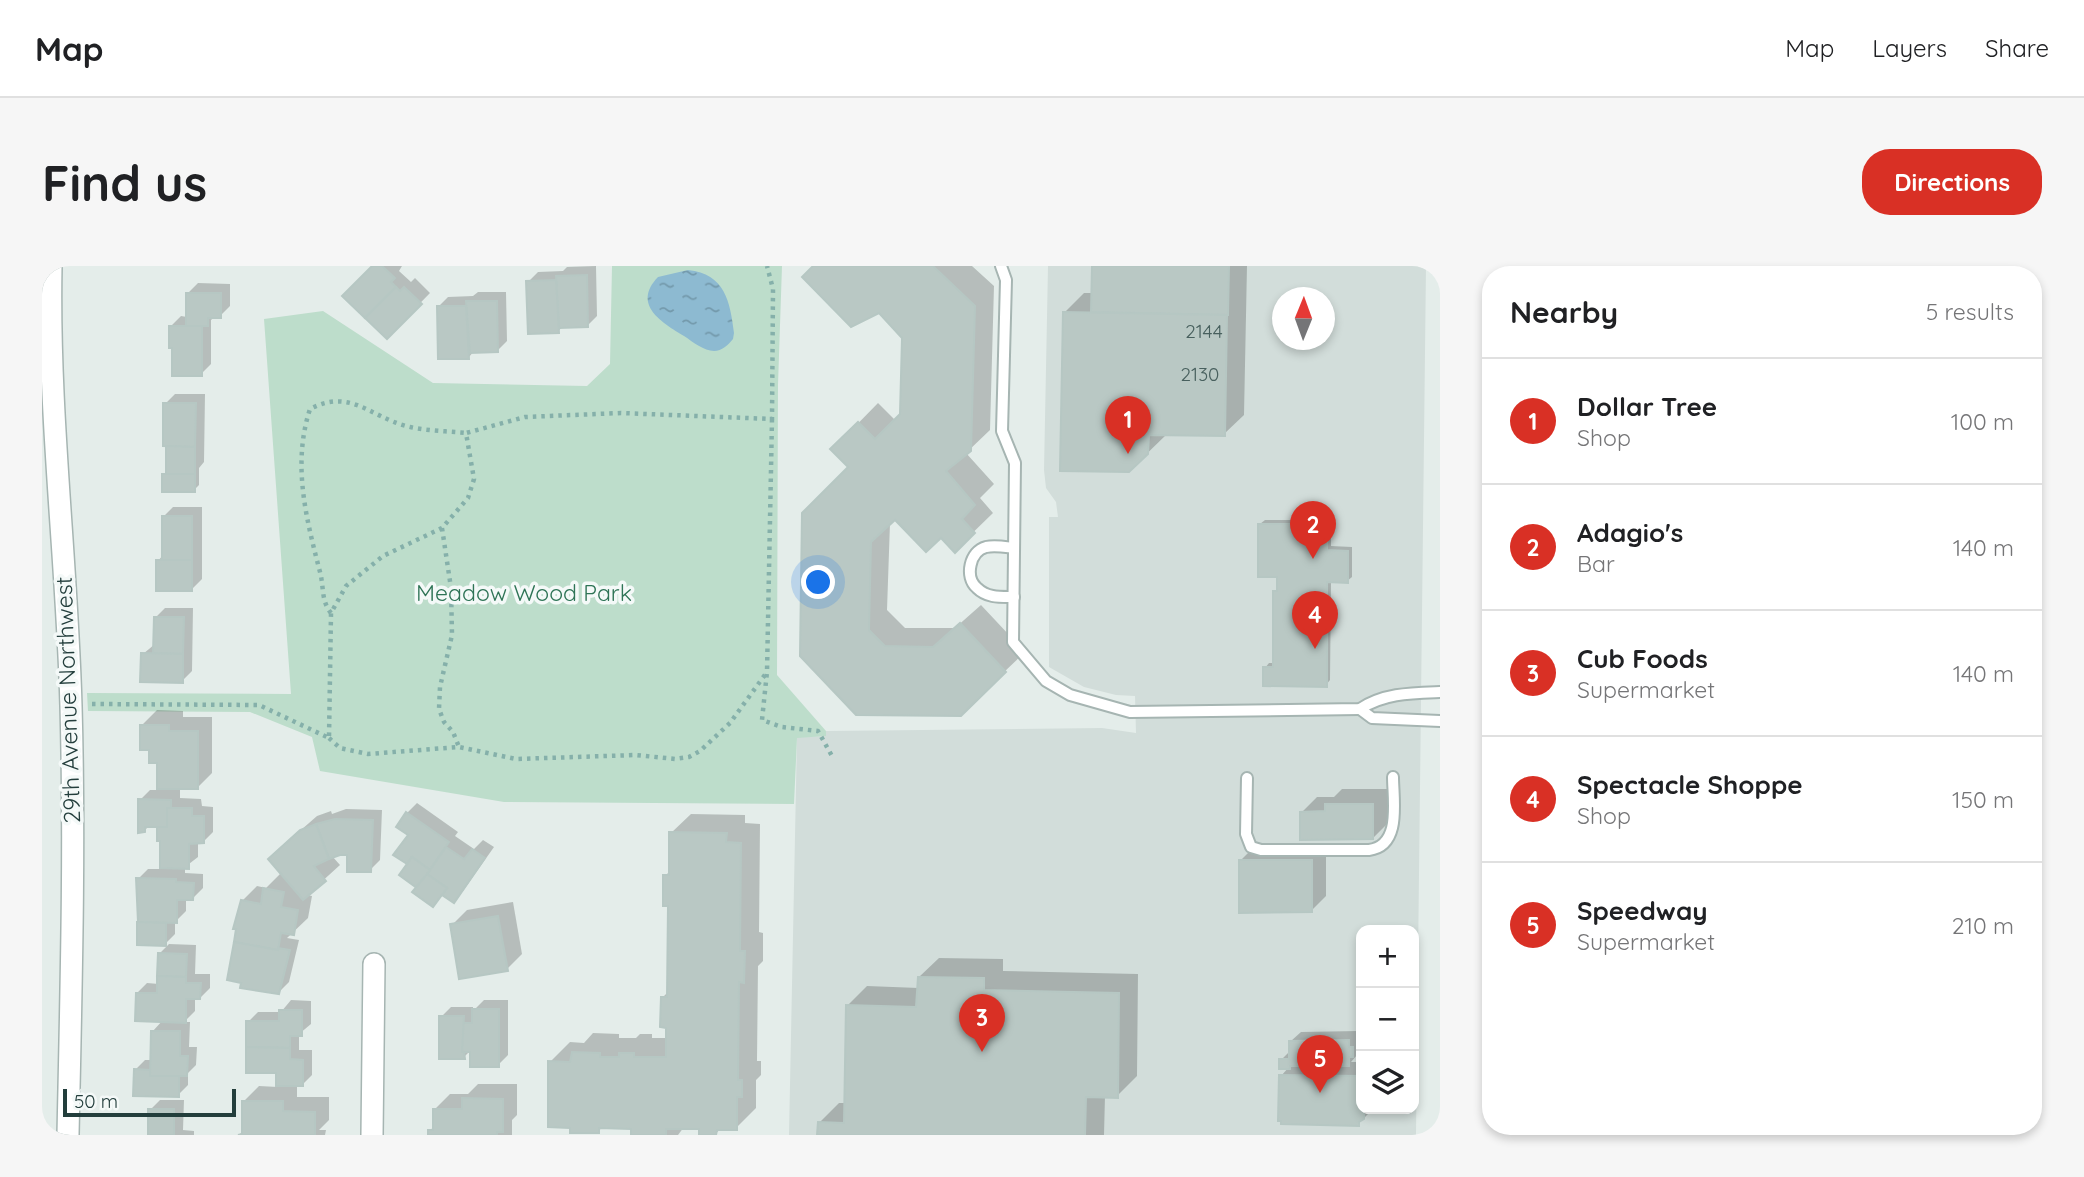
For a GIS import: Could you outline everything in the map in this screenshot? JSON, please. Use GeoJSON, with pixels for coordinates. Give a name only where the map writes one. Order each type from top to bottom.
{"type":"FeatureCollection","features":[{"type":"Feature","properties":{"kind":"street","name":"29th Avenue Northwest"},"geometry":{"type":"LineString","coordinates":[[48,274],[51,386],[71,704],[68,1135]]}},
{"type":"Feature","properties":{"kind":"street"},"geometry":{"type":"LineString","coordinates":[[372,1135],[374,964]]}},
{"type":"Feature","properties":{"kind":"lane"},"geometry":{"type":"LineString","coordinates":[[1000,266],[1006,281],[1002,431],[1015,463],[1013,642],[1046,681],[1070,695],[1130,712],[1360,709],[1381,698],[1440,692]]}},
{"type":"Feature","properties":{"kind":"lane"},"geometry":{"type":"LineString","coordinates":[[1014,548],[987,547],[978,551],[971,566],[973,584],[977,589],[992,597],[1014,597]]}},
{"type":"Feature","properties":{"kind":"lane"},"geometry":{"type":"LineString","coordinates":[[1360,709],[1372,718],[1440,720]]}},
{"type":"Feature","properties":{"kind":"lane"},"geometry":{"type":"LineString","coordinates":[[1247,779],[1246,834],[1251,847],[1261,850],[1356,850],[1375,849],[1390,836],[1393,777]]}},
{"type":"Feature","properties":{"kind":"path"},"geometry":{"type":"LineString","coordinates":[[767,266],[773,289],[772,419],[767,672],[762,720],[782,727],[818,731],[832,755]]}},
{"type":"Feature","properties":{"kind":"path"},"geometry":{"type":"LineString","coordinates":[[331,613],[326,606],[302,498],[303,441],[310,409],[320,404],[348,401],[407,426],[466,433],[525,417],[621,413],[772,419]]}},
{"type":"Feature","properties":{"kind":"path"},"geometry":{"type":"LineString","coordinates":[[329,738],[331,613],[346,586],[383,556],[442,527],[468,498],[474,479],[466,433]]}},
{"type":"Feature","properties":{"kind":"path"},"geometry":{"type":"LineString","coordinates":[[442,527],[451,588],[452,635],[440,687],[439,709],[459,747]]}},
{"type":"Feature","properties":{"kind":"path"},"geometry":{"type":"LineString","coordinates":[[71,704],[259,705],[329,738],[340,748],[368,754],[459,747],[516,759],[636,755],[675,759],[689,757],[700,751],[730,723],[767,672]]}},
{"type":"Feature","properties":{"kind":"shaded area"},"geometry":{"type":"Polygon","coordinates":[[[1048,266],[1426,266],[1418,925],[1356,925],[1356,1114],[1416,1114],[1416,1135],[789,1135],[797,737],[826,736],[826,731],[1102,728],[1136,733],[1135,696],[1116,695],[1084,687],[1049,667],[1049,517],[1058,517],[1056,502],[1046,488],[1044,470],[1048,266]]]}},
{"type":"Feature","properties":{"kind":"green space","name":"Meadow Wood Park"},"geometry":{"type":"Polygon","coordinates":[[[612,266],[782,266],[778,385],[777,675],[826,731],[826,736],[797,738],[794,804],[504,802],[320,771],[312,737],[250,712],[88,711],[87,693],[291,694],[264,319],[323,311],[433,383],[587,386],[610,364],[612,266]]]}},
{"type":"Feature","properties":{"kind":"water"},"geometry":{"type":"Polygon","coordinates":[[[688,270],[710,277],[718,283],[727,300],[734,333],[733,339],[720,350],[702,348],[659,319],[649,305],[648,296],[658,277],[688,270]]]}},
{"type":"Feature","properties":{"kind":"building"},"geometry":{"type":"Polygon","coordinates":[[[372,266],[382,266],[395,278],[391,282],[396,287],[365,318],[342,296],[372,266]]]}},
{"type":"Feature","properties":{"kind":"building"},"geometry":{"type":"Polygon","coordinates":[[[813,266],[933,266],[975,306],[971,451],[946,471],[975,505],[962,519],[975,533],[955,553],[941,538],[926,552],[895,520],[871,542],[869,630],[885,646],[933,647],[960,623],[1006,672],[961,716],[856,715],[800,656],[802,513],[848,467],[830,449],[858,422],[875,439],[900,414],[902,338],[879,313],[851,327],[802,277],[813,266]]]}},
{"type":"Feature","properties":{"kind":"building"},"geometry":{"type":"Polygon","coordinates":[[[1092,266],[1229,266],[1228,315],[1091,312],[1092,266]]]}},
{"type":"Feature","properties":{"kind":"building"},"geometry":{"type":"Polygon","coordinates":[[[587,275],[588,327],[559,328],[556,276],[587,275]]]}},
{"type":"Feature","properties":{"kind":"building"},"geometry":{"type":"Polygon","coordinates":[[[556,280],[559,333],[528,334],[526,281],[556,280]]]}},
{"type":"Feature","properties":{"kind":"building"},"geometry":{"type":"Polygon","coordinates":[[[396,287],[400,291],[404,287],[422,304],[387,339],[365,318],[396,287]]]}},
{"type":"Feature","properties":{"kind":"building"},"geometry":{"type":"Polygon","coordinates":[[[186,293],[221,293],[221,318],[208,318],[208,326],[186,326],[186,293]]]}},
{"type":"Feature","properties":{"kind":"building"},"geometry":{"type":"Polygon","coordinates":[[[466,301],[497,301],[498,352],[470,353],[466,301]]]}},
{"type":"Feature","properties":{"kind":"building"},"geometry":{"type":"Polygon","coordinates":[[[437,306],[466,306],[469,359],[438,359],[437,306]]]}},
{"type":"Feature","properties":{"kind":"building"},"geometry":{"type":"Polygon","coordinates":[[[1063,312],[1227,315],[1225,436],[1149,435],[1148,454],[1129,472],[1060,471],[1063,312]]]}},
{"type":"Feature","properties":{"kind":"building"},"geometry":{"type":"Polygon","coordinates":[[[169,326],[202,326],[202,376],[172,376],[169,326]]]}},
{"type":"Feature","properties":{"kind":"building"},"geometry":{"type":"Polygon","coordinates":[[[163,403],[196,403],[195,447],[163,446],[163,403]]]}},
{"type":"Feature","properties":{"kind":"building"},"geometry":{"type":"Polygon","coordinates":[[[166,446],[195,447],[195,474],[166,474],[166,446]]]}},
{"type":"Feature","properties":{"kind":"building"},"geometry":{"type":"Polygon","coordinates":[[[162,474],[195,474],[195,492],[162,492],[162,474]]]}},
{"type":"Feature","properties":{"kind":"building"},"geometry":{"type":"Polygon","coordinates":[[[162,516],[192,516],[192,560],[162,560],[162,516]]]}},
{"type":"Feature","properties":{"kind":"building"},"geometry":{"type":"Polygon","coordinates":[[[1258,524],[1328,524],[1327,550],[1348,551],[1348,583],[1327,582],[1327,687],[1263,686],[1263,667],[1273,667],[1273,591],[1277,591],[1277,577],[1258,577],[1258,524]]]}},
{"type":"Feature","properties":{"kind":"building"},"geometry":{"type":"Polygon","coordinates":[[[156,560],[192,560],[192,591],[156,591],[156,560]]]}},
{"type":"Feature","properties":{"kind":"building"},"geometry":{"type":"Polygon","coordinates":[[[154,617],[184,617],[183,654],[153,653],[154,617]]]}},
{"type":"Feature","properties":{"kind":"building"},"geometry":{"type":"Polygon","coordinates":[[[141,653],[183,654],[183,683],[140,682],[141,653]]]}},
{"type":"Feature","properties":{"kind":"building"},"geometry":{"type":"Polygon","coordinates":[[[140,725],[169,725],[169,731],[198,731],[198,789],[157,789],[157,763],[149,763],[149,750],[140,750],[140,725]]]}},
{"type":"Feature","properties":{"kind":"building"},"geometry":{"type":"Polygon","coordinates":[[[138,799],[171,800],[171,808],[167,808],[167,827],[145,827],[145,832],[138,833],[138,799]]]}},
{"type":"Feature","properties":{"kind":"building"},"geometry":{"type":"Polygon","coordinates":[[[1325,804],[1373,804],[1373,839],[1300,840],[1300,812],[1325,811],[1325,804]]]}},
{"type":"Feature","properties":{"kind":"building"},"geometry":{"type":"Polygon","coordinates":[[[167,808],[192,808],[192,816],[204,816],[204,843],[189,844],[189,869],[160,868],[157,827],[167,827],[167,808]]]}},
{"type":"Feature","properties":{"kind":"building"},"geometry":{"type":"Polygon","coordinates":[[[406,812],[449,842],[430,870],[412,857],[407,864],[393,855],[408,835],[396,827],[406,812]]]}},
{"type":"Feature","properties":{"kind":"building"},"geometry":{"type":"Polygon","coordinates":[[[335,819],[373,820],[371,872],[347,872],[347,855],[329,859],[316,824],[335,819]]]}},
{"type":"Feature","properties":{"kind":"building"},"geometry":{"type":"Polygon","coordinates":[[[316,824],[329,859],[314,866],[326,881],[303,900],[268,859],[300,830],[316,824]]]}},
{"type":"Feature","properties":{"kind":"building"},"geometry":{"type":"Polygon","coordinates":[[[669,832],[727,833],[726,842],[741,843],[740,951],[745,951],[744,983],[739,982],[738,1080],[742,1080],[742,1097],[737,1097],[737,1130],[717,1130],[716,1135],[699,1135],[699,1129],[666,1129],[666,1135],[631,1135],[631,1129],[599,1128],[599,1133],[570,1133],[570,1128],[548,1127],[548,1061],[570,1062],[572,1052],[600,1053],[600,1057],[619,1057],[619,1053],[634,1053],[634,1057],[666,1057],[666,1028],[660,1027],[661,997],[667,997],[668,906],[663,906],[663,875],[669,875],[669,832]]]}},
{"type":"Feature","properties":{"kind":"building"},"geometry":{"type":"Polygon","coordinates":[[[446,847],[464,859],[472,849],[485,858],[454,903],[442,895],[447,888],[427,874],[446,847]]]}},
{"type":"Feature","properties":{"kind":"building"},"geometry":{"type":"Polygon","coordinates":[[[412,857],[430,870],[417,888],[399,875],[412,857]]]}},
{"type":"Feature","properties":{"kind":"building"},"geometry":{"type":"Polygon","coordinates":[[[1239,860],[1312,860],[1312,912],[1239,913],[1239,860]]]}},
{"type":"Feature","properties":{"kind":"building"},"geometry":{"type":"Polygon","coordinates":[[[427,874],[447,888],[433,907],[412,892],[427,874]]]}},
{"type":"Feature","properties":{"kind":"building"},"geometry":{"type":"Polygon","coordinates":[[[136,878],[176,879],[176,882],[194,883],[193,900],[177,900],[177,923],[138,922],[136,878]]]}},
{"type":"Feature","properties":{"kind":"building"},"geometry":{"type":"Polygon","coordinates":[[[263,888],[284,892],[281,907],[298,910],[294,935],[281,933],[278,950],[234,942],[236,929],[233,929],[241,900],[261,904],[263,888]]]}},
{"type":"Feature","properties":{"kind":"building"},"geometry":{"type":"Polygon","coordinates":[[[498,916],[508,971],[459,979],[450,924],[498,916]]]}},
{"type":"Feature","properties":{"kind":"building"},"geometry":{"type":"Polygon","coordinates":[[[137,922],[166,923],[166,946],[137,945],[137,922]]]}},
{"type":"Feature","properties":{"kind":"building"},"geometry":{"type":"Polygon","coordinates":[[[234,942],[290,950],[279,994],[240,988],[241,983],[227,980],[234,942]]]}},
{"type":"Feature","properties":{"kind":"building"},"geometry":{"type":"Polygon","coordinates":[[[158,953],[187,954],[186,977],[157,976],[158,953]]]}},
{"type":"Feature","properties":{"kind":"building"},"geometry":{"type":"Polygon","coordinates":[[[157,976],[186,977],[186,983],[201,983],[200,999],[186,999],[186,1023],[135,1021],[136,993],[157,993],[157,976]]]}},
{"type":"Feature","properties":{"kind":"building"},"geometry":{"type":"Polygon","coordinates":[[[918,977],[984,978],[984,990],[1119,993],[1118,1098],[1086,1097],[1085,1135],[817,1135],[818,1122],[844,1123],[846,1005],[916,1007],[918,977]]]}},
{"type":"Feature","properties":{"kind":"building"},"geometry":{"type":"Polygon","coordinates":[[[472,1009],[499,1009],[499,1067],[470,1067],[470,1052],[462,1052],[462,1023],[472,1023],[472,1009]]]}},
{"type":"Feature","properties":{"kind":"building"},"geometry":{"type":"Polygon","coordinates":[[[279,1010],[302,1010],[302,1036],[290,1036],[290,1048],[246,1047],[246,1021],[279,1021],[279,1010]]]}},
{"type":"Feature","properties":{"kind":"building"},"geometry":{"type":"Polygon","coordinates":[[[439,1016],[464,1016],[462,1052],[465,1059],[439,1059],[439,1016]]]}},
{"type":"Feature","properties":{"kind":"building"},"geometry":{"type":"Polygon","coordinates":[[[151,1031],[180,1031],[180,1056],[188,1056],[187,1076],[150,1076],[151,1031]]]}},
{"type":"Feature","properties":{"kind":"building"},"geometry":{"type":"Polygon","coordinates":[[[1349,1040],[1349,1047],[1353,1047],[1353,1057],[1349,1057],[1349,1066],[1290,1066],[1290,1069],[1279,1069],[1279,1059],[1289,1059],[1289,1041],[1349,1040]]]}},
{"type":"Feature","properties":{"kind":"building"},"geometry":{"type":"Polygon","coordinates":[[[246,1047],[290,1048],[290,1059],[303,1060],[303,1086],[276,1086],[276,1073],[246,1073],[246,1047]]]}},
{"type":"Feature","properties":{"kind":"building"},"geometry":{"type":"Polygon","coordinates":[[[134,1069],[150,1070],[150,1076],[179,1076],[179,1097],[133,1096],[134,1069]]]}},
{"type":"Feature","properties":{"kind":"building"},"geometry":{"type":"Polygon","coordinates":[[[1279,1075],[1356,1076],[1356,1114],[1364,1114],[1359,1126],[1281,1124],[1281,1121],[1278,1121],[1279,1075]]]}},
{"type":"Feature","properties":{"kind":"building"},"geometry":{"type":"Polygon","coordinates":[[[462,1098],[503,1099],[503,1132],[497,1132],[497,1135],[428,1135],[428,1130],[433,1130],[433,1109],[462,1109],[462,1098]]]}},
{"type":"Feature","properties":{"kind":"building"},"geometry":{"type":"Polygon","coordinates":[[[242,1101],[283,1101],[283,1111],[315,1112],[315,1135],[238,1135],[242,1134],[242,1101]]]}},
{"type":"Feature","properties":{"kind":"building"},"geometry":{"type":"Polygon","coordinates":[[[148,1109],[174,1109],[174,1135],[148,1135],[148,1109]]]}},
{"type":"Feature","properties":{"kind":"place","name":"Dollar Tree"},"geometry":{"type":"Point","coordinates":[1128,454]}},
{"type":"Feature","properties":{"kind":"place","name":"Adagio's"},"geometry":{"type":"Point","coordinates":[1313,559]}},
{"type":"Feature","properties":{"kind":"place","name":"Spectacle Shoppe"},"geometry":{"type":"Point","coordinates":[1315,649]}},
{"type":"Feature","properties":{"kind":"place","name":"Cub Foods"},"geometry":{"type":"Point","coordinates":[982,1052]}},
{"type":"Feature","properties":{"kind":"place","name":"Speedway"},"geometry":{"type":"Point","coordinates":[1320,1093]}}]}
